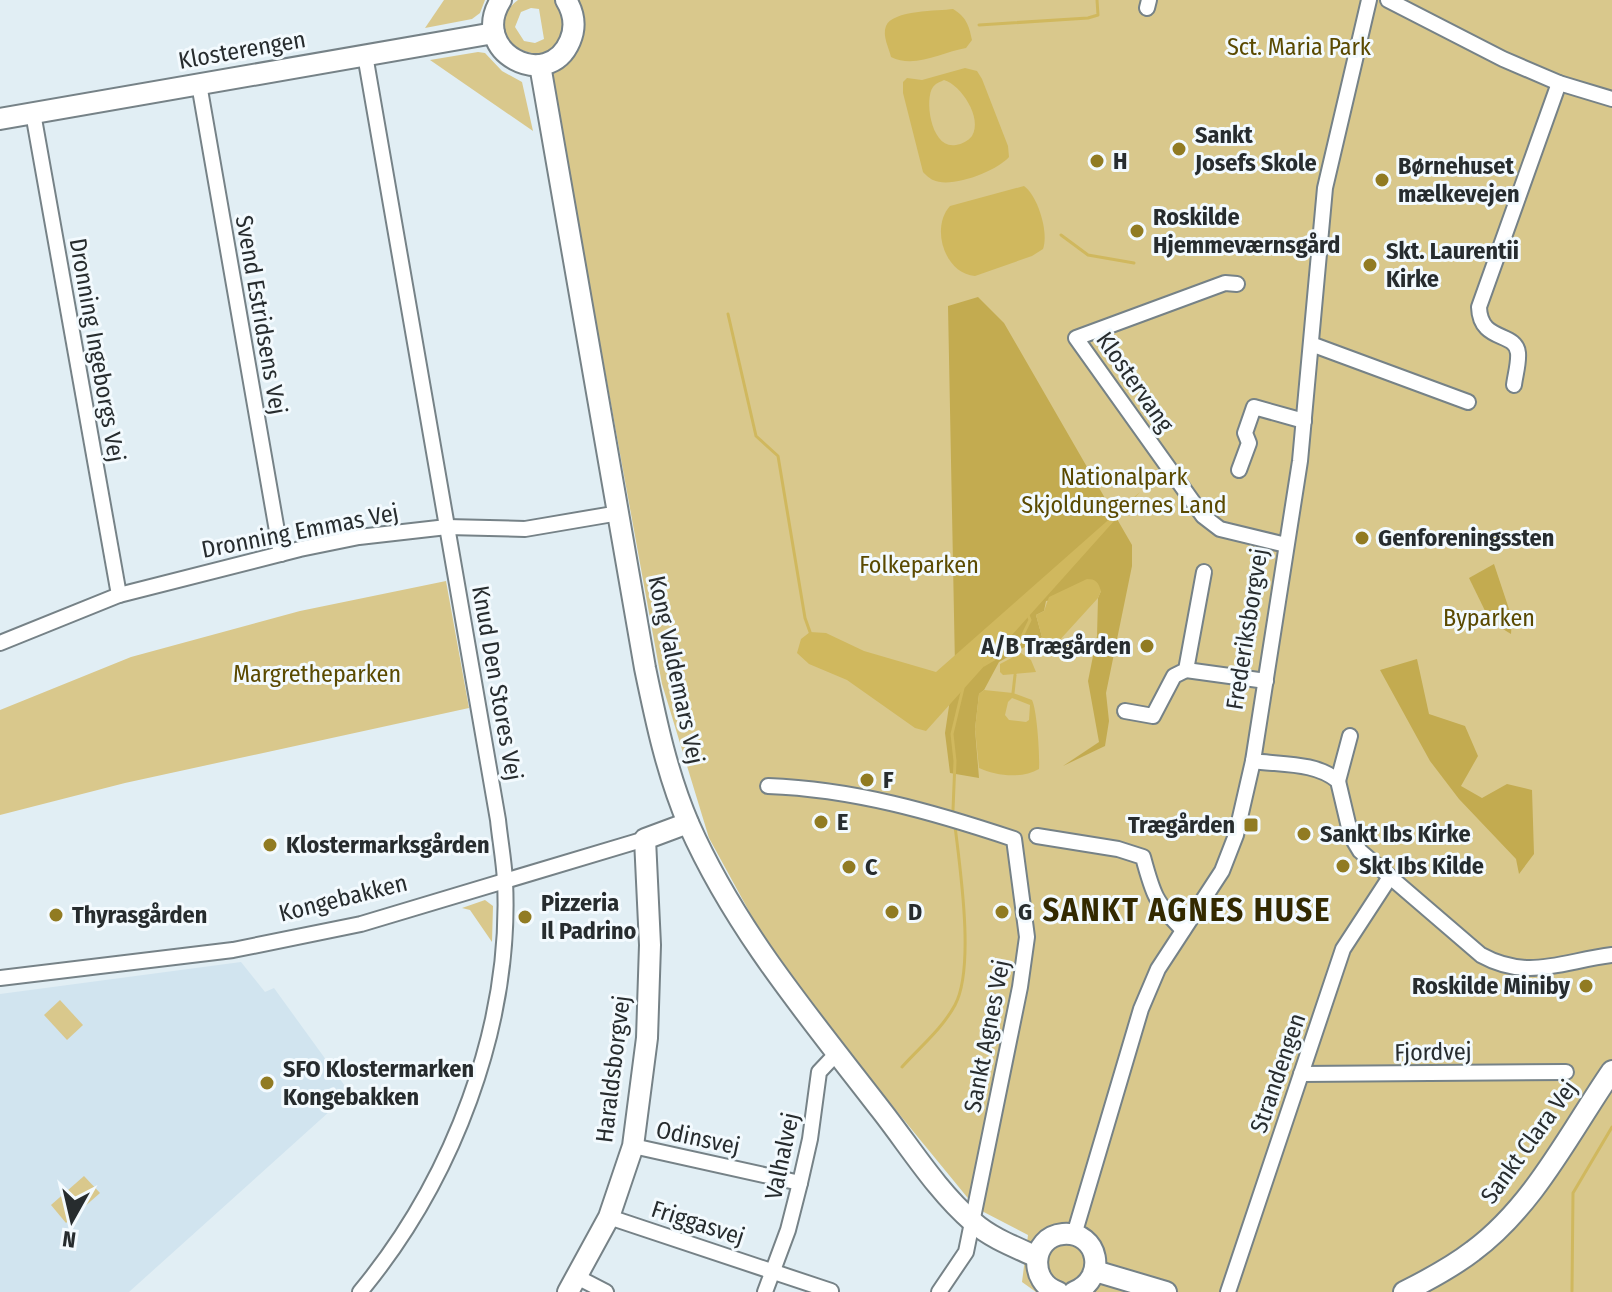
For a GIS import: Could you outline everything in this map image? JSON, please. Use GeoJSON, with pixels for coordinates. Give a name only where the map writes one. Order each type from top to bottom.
{"type":"FeatureCollection","features":[{"type":"Feature","properties":{"kind":"main road"},"geometry":{"type":"LineString","coordinates":[[501,0],[493,20],[494,33],[506,54],[527,65],[540,65],[561,55],[573,34],[574,20],[566,0]]}},
{"type":"Feature","properties":{"kind":"main road","name":"Klosterengen"},"geometry":{"type":"LineString","coordinates":[[0,119],[494,33]]}},
{"type":"Feature","properties":{"kind":"main road","name":"Kong Valdemars Vej"},"geometry":{"type":"LineString","coordinates":[[540,65],[645,668],[663,752],[688,823],[721,889],[750,937],[836,1054],[948,1196],[974,1223],[993,1236],[1037,1257]]}},
{"type":"Feature","properties":{"kind":"main road","name":"Kongebakken"},"geometry":{"type":"LineString","coordinates":[[645,839],[688,823]]}},
{"type":"Feature","properties":{"kind":"main road","name":"Haraldsborgvej"},"geometry":{"type":"LineString","coordinates":[[572,1285],[609,1217],[633,1146],[647,1038],[650,945],[645,839]]}},
{"type":"Feature","properties":{"kind":"main road","name":"Sankt Clara Vej"},"geometry":{"type":"LineString","coordinates":[[1404,1292],[1438,1276],[1475,1250],[1510,1217],[1537,1184],[1612,1071]]}},
{"type":"Feature","properties":{"kind":"main road"},"geometry":{"type":"LineString","coordinates":[[1054,1291],[1039,1276],[1037,1257],[1040,1248],[1055,1236],[1074,1235],[1082,1238],[1094,1253],[1095,1271],[1086,1286],[1074,1292]]}},
{"type":"Feature","properties":{"kind":"main road"},"geometry":{"type":"LineString","coordinates":[[1095,1271],[1166,1292]]}},
{"type":"Feature","properties":{"kind":"street","name":"Frederiksborgvej"},"geometry":{"type":"LineString","coordinates":[[1074,1235],[1141,1009],[1158,969],[1222,871],[1236,835],[1253,761],[1304,421],[1326,182],[1369,0]]}},
{"type":"Feature","properties":{"kind":"street"},"geometry":{"type":"LineString","coordinates":[[1388,0],[1503,59],[1559,83],[1612,99]]}},
{"type":"Feature","properties":{"kind":"street","name":"Knud Den Stores Vej"},"geometry":{"type":"LineString","coordinates":[[360,1292],[433,1185],[476,1079],[496,1003],[505,882],[496,806],[365,55]]}},
{"type":"Feature","properties":{"kind":"street"},"geometry":{"type":"LineString","coordinates":[[1514,385],[1518,351],[1514,344],[1483,327],[1479,320],[1479,307],[1559,83]]}},
{"type":"Feature","properties":{"kind":"street","name":"Svend Estridsens Vej"},"geometry":{"type":"LineString","coordinates":[[199,84],[281,554]]}},
{"type":"Feature","properties":{"kind":"street","name":"Dronning Ingeborgs Vej"},"geometry":{"type":"LineString","coordinates":[[33,113],[119,595]]}},
{"type":"Feature","properties":{"kind":"street","name":"Klostervang"},"geometry":{"type":"LineString","coordinates":[[1237,284],[1225,283],[1076,338],[1203,516],[1220,529],[1286,545]]}},
{"type":"Feature","properties":{"kind":"street"},"geometry":{"type":"LineString","coordinates":[[1311,344],[1468,402]]}},
{"type":"Feature","properties":{"kind":"street"},"geometry":{"type":"LineString","coordinates":[[1239,470],[1249,443],[1245,433],[1254,407],[1304,421]]}},
{"type":"Feature","properties":{"kind":"street","name":"Dronning Emmas Vej"},"geometry":{"type":"LineString","coordinates":[[0,643],[119,595],[359,537],[447,527],[525,529],[619,513]]}},
{"type":"Feature","properties":{"kind":"street"},"geometry":{"type":"LineString","coordinates":[[1186,670],[1204,572]]}},
{"type":"Feature","properties":{"kind":"street"},"geometry":{"type":"LineString","coordinates":[[1125,711],[1153,716],[1174,676],[1186,670],[1266,681]]}},
{"type":"Feature","properties":{"kind":"street"},"geometry":{"type":"LineString","coordinates":[[1350,736],[1338,781],[1351,836],[1360,851],[1481,955],[1498,964],[1534,970],[1612,955]]}},
{"type":"Feature","properties":{"kind":"street"},"geometry":{"type":"LineString","coordinates":[[1253,761],[1325,771],[1338,781]]}},
{"type":"Feature","properties":{"kind":"street","name":"Sankt Agnes Vej"},"geometry":{"type":"LineString","coordinates":[[768,786],[811,787],[864,795],[1014,839],[1027,943],[974,1223],[963,1259],[939,1292]]}},
{"type":"Feature","properties":{"kind":"street"},"geometry":{"type":"LineString","coordinates":[[1037,836],[1118,849],[1143,857],[1153,896],[1183,930]]}},
{"type":"Feature","properties":{"kind":"street","name":"Kongebakken"},"geometry":{"type":"LineString","coordinates":[[0,978],[233,950],[361,924],[645,839]]}},
{"type":"Feature","properties":{"kind":"street","name":"Strandengen"},"geometry":{"type":"LineString","coordinates":[[1228,1292],[1343,949],[1390,877]]}},
{"type":"Feature","properties":{"kind":"street","name":"Valhalvej"},"geometry":{"type":"LineString","coordinates":[[765,1292],[788,1230],[800,1183],[810,1139],[819,1072],[836,1054]]}},
{"type":"Feature","properties":{"kind":"street","name":"Fjordvej"},"geometry":{"type":"LineString","coordinates":[[1301,1074],[1566,1072]]}},
{"type":"Feature","properties":{"kind":"street","name":"Odinsvej"},"geometry":{"type":"LineString","coordinates":[[633,1146],[800,1183]]}},
{"type":"Feature","properties":{"kind":"street","name":"Friggasvej"},"geometry":{"type":"LineString","coordinates":[[609,1217],[773,1271]]}},
{"type":"Feature","properties":{"kind":"street"},"geometry":{"type":"LineString","coordinates":[[773,1271],[831,1291]]}},
{"type":"Feature","properties":{"kind":"street"},"geometry":{"type":"LineString","coordinates":[[572,1285],[606,1292]]}},
{"type":"Feature","properties":{"kind":"shaded area"},"geometry":{"type":"Polygon","coordinates":[[[953,9],[964,18],[970,30],[972,40],[966,48],[919,60],[891,57],[885,34],[890,21],[906,14],[953,9]]]}},
{"type":"Feature","properties":{"kind":"shaded area"},"geometry":{"type":"Polygon","coordinates":[[[965,68],[977,71],[1008,146],[1009,157],[984,173],[951,182],[933,180],[923,172],[903,93],[903,82],[907,78],[922,80],[965,68]],[[944,80],[933,87],[929,102],[935,132],[947,144],[956,145],[972,136],[975,120],[963,95],[944,80]]]}},
{"type":"Feature","properties":{"kind":"shaded area"},"geometry":{"type":"Polygon","coordinates":[[[1024,186],[1034,198],[1041,215],[1045,234],[1043,249],[1032,256],[975,276],[956,267],[949,259],[941,237],[944,215],[950,206],[1024,186]]]}},
{"type":"Feature","properties":{"kind":"shaded area"},"geometry":{"type":"Polygon","coordinates":[[[1140,492],[926,731],[915,728],[847,680],[809,664],[797,653],[801,639],[810,632],[826,633],[864,651],[936,672],[1140,492]]]}},
{"type":"Feature","properties":{"kind":"shaded area"},"geometry":{"type":"Polygon","coordinates":[[[1087,579],[1098,583],[1101,591],[1098,598],[1057,643],[1048,646],[1036,615],[1044,611],[1049,597],[1087,579]]]}},
{"type":"Feature","properties":{"kind":"shaded area"},"geometry":{"type":"Polygon","coordinates":[[[1021,653],[1031,660],[1036,672],[1003,675],[1000,664],[1021,653]]]}},
{"type":"Feature","properties":{"kind":"shaded area"},"geometry":{"type":"Polygon","coordinates":[[[984,690],[1013,693],[1032,700],[1038,733],[1039,769],[1009,775],[979,768],[975,729],[979,694],[984,690]],[[1012,698],[1005,715],[1009,720],[1026,722],[1029,720],[1030,705],[1012,698]]]}},
{"type":"Feature","properties":{"kind":"shaded area"},"geometry":{"type":"Polygon","coordinates":[[[241,962],[265,992],[274,988],[350,1093],[129,1292],[0,1292],[0,994],[241,962]]]}},
{"type":"Feature","properties":{"kind":"green space"},"geometry":{"type":"Polygon","coordinates":[[[444,0],[485,0],[480,13],[472,19],[425,28],[444,0]]]}},
{"type":"Feature","properties":{"kind":"green space","name":"Nationalpark Skjoldungernes Land"},"geometry":{"type":"Polygon","coordinates":[[[518,0],[1612,0],[1612,1292],[1036,1292],[1022,1282],[1028,1235],[976,1208],[781,970],[709,838],[662,684],[547,53],[523,51],[507,38],[504,19],[518,0]],[[539,9],[521,12],[515,27],[524,41],[535,43],[544,39],[539,9]]]}},
{"type":"Feature","properties":{"kind":"green space"},"geometry":{"type":"Polygon","coordinates":[[[485,53],[502,71],[522,82],[533,131],[430,60],[485,53]]]}},
{"type":"Feature","properties":{"kind":"green space"},"geometry":{"type":"Polygon","coordinates":[[[978,297],[1004,323],[1132,545],[1132,566],[1106,693],[1109,721],[1105,746],[1063,766],[1099,742],[1088,681],[1097,636],[1101,591],[1046,601],[1044,611],[1036,615],[1042,637],[999,662],[979,694],[975,729],[979,778],[950,773],[945,733],[955,666],[948,306],[978,297]]]}},
{"type":"Feature","properties":{"kind":"green space","name":"Byparken"},"geometry":{"type":"Polygon","coordinates":[[[1494,564],[1512,618],[1511,634],[1490,621],[1469,578],[1494,564]]]}},
{"type":"Feature","properties":{"kind":"green space","name":"Margretheparken"},"geometry":{"type":"Polygon","coordinates":[[[446,581],[469,708],[125,783],[0,815],[0,710],[131,657],[300,611],[446,581]]]}},
{"type":"Feature","properties":{"kind":"green space"},"geometry":{"type":"Polygon","coordinates":[[[1417,659],[1429,714],[1465,726],[1478,756],[1461,786],[1482,798],[1507,784],[1532,790],[1534,854],[1519,874],[1516,859],[1459,799],[1430,761],[1380,670],[1417,659]]]}},
{"type":"Feature","properties":{"kind":"green space"},"geometry":{"type":"Polygon","coordinates":[[[485,900],[493,906],[492,942],[470,910],[462,908],[485,900]]]}},
{"type":"Feature","properties":{"kind":"green space"},"geometry":{"type":"Polygon","coordinates":[[[60,1000],[83,1025],[67,1040],[44,1015],[60,1000]]]}},
{"type":"Feature","properties":{"kind":"green space"},"geometry":{"type":"Polygon","coordinates":[[[84,1176],[100,1193],[66,1223],[51,1205],[84,1176]]]}},
{"type":"Feature","properties":{"kind":"waterway"},"geometry":{"type":"LineString","coordinates":[[979,25],[1088,18],[1098,15],[1097,0]]}},
{"type":"Feature","properties":{"kind":"waterway"},"geometry":{"type":"LineString","coordinates":[[1061,235],[1088,255],[1134,263]]}},
{"type":"Feature","properties":{"kind":"waterway"},"geometry":{"type":"LineString","coordinates":[[728,314],[756,436],[778,456],[805,618],[810,632]]}},
{"type":"Feature","properties":{"kind":"waterway"},"geometry":{"type":"LineString","coordinates":[[984,665],[1018,645],[1030,620],[1028,615]]}},
{"type":"Feature","properties":{"kind":"waterway"},"geometry":{"type":"LineString","coordinates":[[1013,693],[1015,675]]}},
{"type":"Feature","properties":{"kind":"waterway"},"geometry":{"type":"LineString","coordinates":[[953,810],[955,761],[952,734],[963,688]]}},
{"type":"Feature","properties":{"kind":"waterway"},"geometry":{"type":"LineString","coordinates":[[902,1067],[944,1022],[961,988],[965,943],[955,826]]}},
{"type":"Feature","properties":{"kind":"waterway"},"geometry":{"type":"LineString","coordinates":[[1572,1291],[1573,1193],[1612,1127]]}},
{"type":"Feature","properties":{"kind":"place","name":"Sankt Josefs Skole"},"geometry":{"type":"Point","coordinates":[1179,149]}},
{"type":"Feature","properties":{"kind":"place","name":"H"},"geometry":{"type":"Point","coordinates":[1097,161]}},
{"type":"Feature","properties":{"kind":"place","name":"Børnehuset mælkevejen"},"geometry":{"type":"Point","coordinates":[1382,180]}},
{"type":"Feature","properties":{"kind":"place","name":"Roskilde Hjemmeværnsgård"},"geometry":{"type":"Point","coordinates":[1137,231]}},
{"type":"Feature","properties":{"kind":"place","name":"Skt. Laurentii Kirke"},"geometry":{"type":"Point","coordinates":[1370,265]}},
{"type":"Feature","properties":{"kind":"place","name":"Genforeningssten"},"geometry":{"type":"Point","coordinates":[1362,538]}},
{"type":"Feature","properties":{"kind":"place","name":"A/B Trægården"},"geometry":{"type":"Point","coordinates":[1147,646]}},
{"type":"Feature","properties":{"kind":"place","name":"F"},"geometry":{"type":"Point","coordinates":[867,780]}},
{"type":"Feature","properties":{"kind":"place","name":"E"},"geometry":{"type":"Point","coordinates":[821,822]}},
{"type":"Feature","properties":{"kind":"place","name":"Trægården"},"geometry":{"type":"Point","coordinates":[1251,825]}},
{"type":"Feature","properties":{"kind":"place","name":"Sankt Ibs Kirke"},"geometry":{"type":"Point","coordinates":[1304,834]}},
{"type":"Feature","properties":{"kind":"place","name":"Klostermarksgården"},"geometry":{"type":"Point","coordinates":[270,845]}},
{"type":"Feature","properties":{"kind":"place","name":"Skt Ibs Kilde"},"geometry":{"type":"Point","coordinates":[1343,866]}},
{"type":"Feature","properties":{"kind":"place","name":"C"},"geometry":{"type":"Point","coordinates":[849,867]}},
{"type":"Feature","properties":{"kind":"place","name":"D"},"geometry":{"type":"Point","coordinates":[892,912]}},
{"type":"Feature","properties":{"kind":"place","name":"G"},"geometry":{"type":"Point","coordinates":[1002,912]}},
{"type":"Feature","properties":{"kind":"place","name":"Thyrasgården"},"geometry":{"type":"Point","coordinates":[56,915]}},
{"type":"Feature","properties":{"kind":"place","name":"Pizzeria Il Padrino"},"geometry":{"type":"Point","coordinates":[525,917]}},
{"type":"Feature","properties":{"kind":"place","name":"Roskilde Miniby"},"geometry":{"type":"Point","coordinates":[1586,986]}},
{"type":"Feature","properties":{"kind":"place","name":"SFO Klostermarken Kongebakken"},"geometry":{"type":"Point","coordinates":[267,1083]}},
{"type":"Feature","properties":{"kind":"district","name":"SANKT AGNES HUSE"},"geometry":{"type":"Point","coordinates":[1187,910]}},
{"type":"Feature","properties":{"kind":"park label","name":"Sct. Maria Park"},"geometry":{"type":"Point","coordinates":[1299,47]}},
{"type":"Feature","properties":{"kind":"park label","name":"Folkeparken"},"geometry":{"type":"Point","coordinates":[919,565]}}]}
